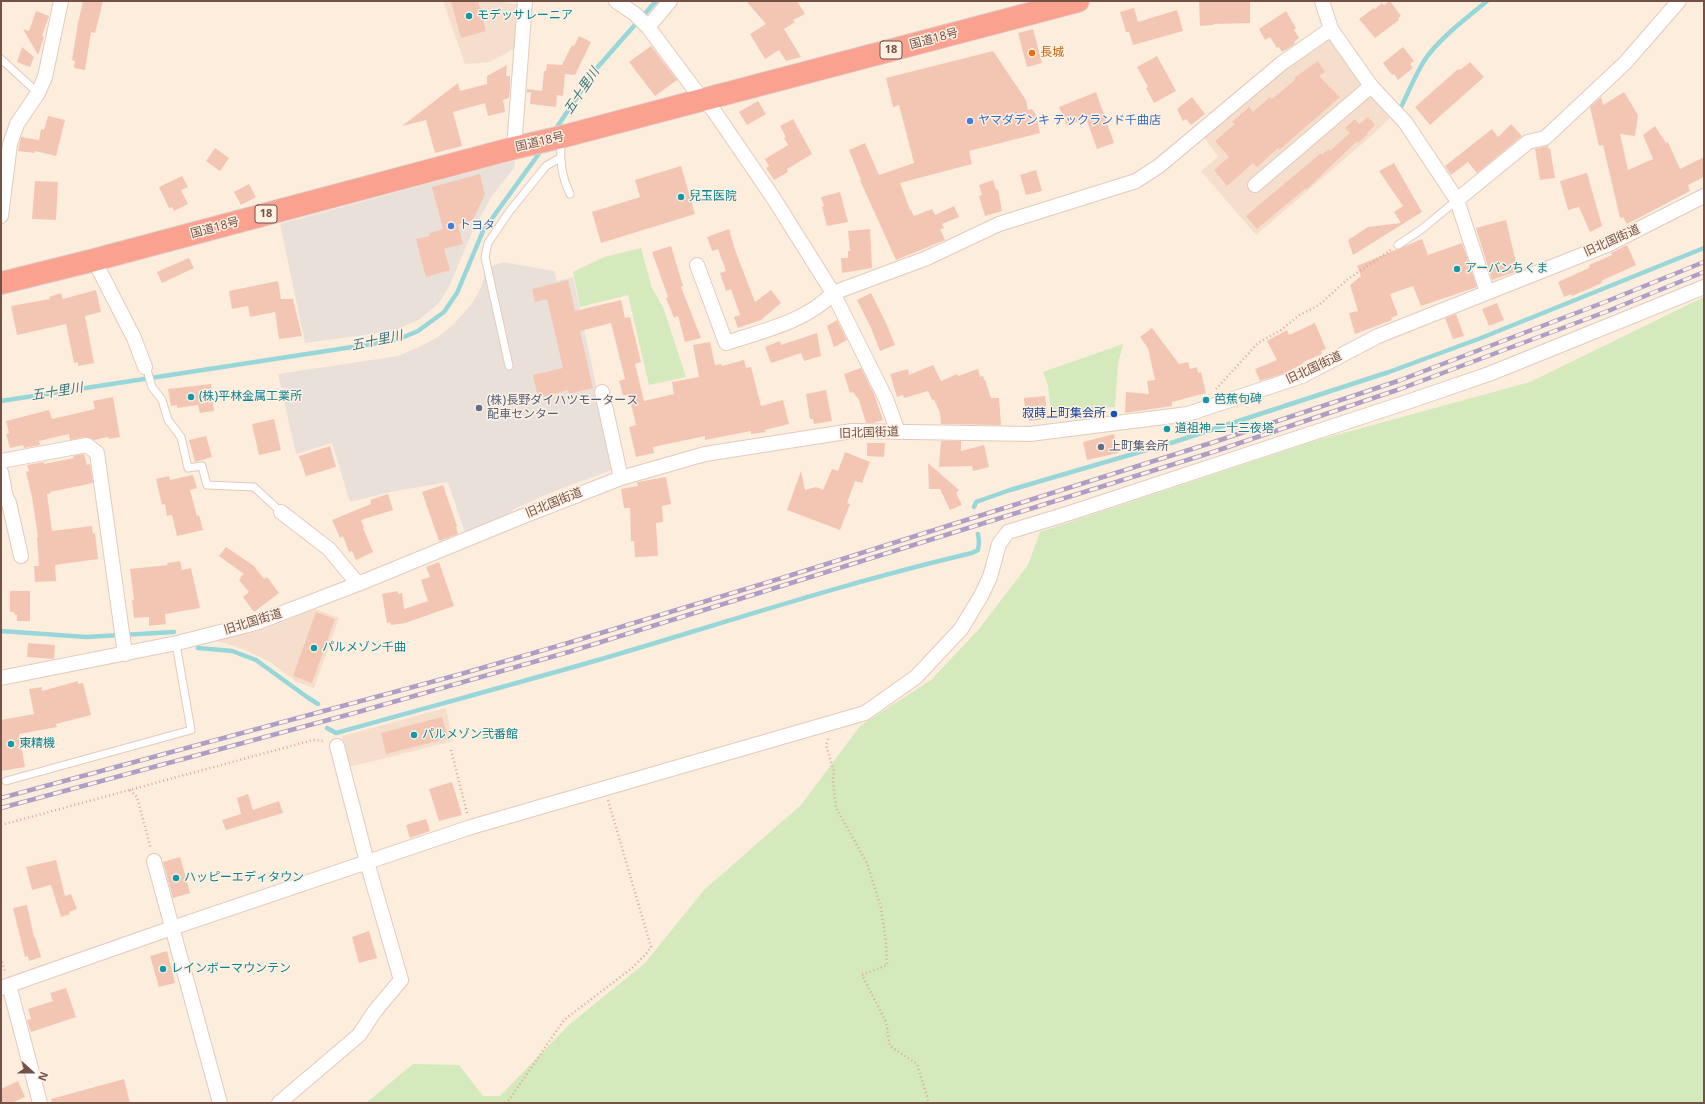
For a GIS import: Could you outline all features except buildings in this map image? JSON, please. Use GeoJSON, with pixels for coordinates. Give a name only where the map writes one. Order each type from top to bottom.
{"type":"FeatureCollection","features":[{"type":"Feature","properties":{"kind":"highway","name":"国道18号"},"geometry":{"type":"LineString","coordinates":[[1,283],[94,260],[523,146],[561,148],[704,99],[1078,1]]}},
{"type":"Feature","properties":{"kind":"street"},"geometry":{"type":"LineString","coordinates":[[1,216],[10,144],[17,124],[38,93],[45,77],[61,1]]}},
{"type":"Feature","properties":{"kind":"street"},"geometry":{"type":"LineString","coordinates":[[523,146],[525,1]]}},
{"type":"Feature","properties":{"kind":"street"},"geometry":{"type":"LineString","coordinates":[[616,1],[642,22],[714,111],[774,200],[833,293],[886,399],[898,432]]}},
{"type":"Feature","properties":{"kind":"street"},"geometry":{"type":"LineString","coordinates":[[642,22],[670,1]]}},
{"type":"Feature","properties":{"kind":"street"},"geometry":{"type":"LineString","coordinates":[[1322,1],[1331,29],[1371,86],[1405,122],[1457,200],[1487,292]]}},
{"type":"Feature","properties":{"kind":"street"},"geometry":{"type":"LineString","coordinates":[[1457,200],[1528,142],[1545,138],[1626,63],[1679,1]]}},
{"type":"Feature","properties":{"kind":"street"},"geometry":{"type":"LineString","coordinates":[[697,265],[726,343],[794,319],[823,304],[833,293],[927,258],[999,224],[1136,181],[1159,166],[1282,63],[1331,29]]}},
{"type":"Feature","properties":{"kind":"street"},"geometry":{"type":"LineString","coordinates":[[1255,185],[1371,86]]}},
{"type":"Feature","properties":{"kind":"street","name":"旧北国街道"},"geometry":{"type":"LineString","coordinates":[[1,678],[123,641],[176,644],[256,623],[358,584],[521,517],[621,478],[705,454],[852,431],[1030,434],[1188,414],[1302,376],[1378,336],[1607,245],[1704,196]]}},
{"type":"Feature","properties":{"kind":"street"},"geometry":{"type":"LineString","coordinates":[[94,260],[134,338],[146,368]]}},
{"type":"Feature","properties":{"kind":"street"},"geometry":{"type":"LineString","coordinates":[[40,1103],[5,987],[172,928],[471,827],[865,714],[916,677],[960,629],[981,596],[990,577],[999,544],[1008,532],[1263,451],[1489,374],[1704,287]]}},
{"type":"Feature","properties":{"kind":"street"},"geometry":{"type":"LineString","coordinates":[[602,392],[621,478]]}},
{"type":"Feature","properties":{"kind":"street"},"geometry":{"type":"LineString","coordinates":[[1,461],[87,445],[97,453],[123,641]]}},
{"type":"Feature","properties":{"kind":"street"},"geometry":{"type":"LineString","coordinates":[[1,472],[4,498],[10,503],[21,556]]}},
{"type":"Feature","properties":{"kind":"street"},"geometry":{"type":"LineString","coordinates":[[282,512],[329,549],[358,584]]}},
{"type":"Feature","properties":{"kind":"street"},"geometry":{"type":"LineString","coordinates":[[279,1103],[360,1035],[375,1011],[401,980],[367,862],[337,746]]}},
{"type":"Feature","properties":{"kind":"street"},"geometry":{"type":"LineString","coordinates":[[154,861],[220,1103]]}},
{"type":"Feature","properties":{"kind":"lane"},"geometry":{"type":"LineString","coordinates":[[1,59],[38,93]]}},
{"type":"Feature","properties":{"kind":"lane"},"geometry":{"type":"LineString","coordinates":[[561,148],[563,180],[570,194]]}},
{"type":"Feature","properties":{"kind":"lane"},"geometry":{"type":"LineString","coordinates":[[509,366],[485,257],[488,243],[509,212],[561,148]]}},
{"type":"Feature","properties":{"kind":"lane"},"geometry":{"type":"LineString","coordinates":[[1398,245],[1422,229],[1457,200]]}},
{"type":"Feature","properties":{"kind":"lane"},"geometry":{"type":"LineString","coordinates":[[146,368],[152,387],[162,400],[168,420],[181,437],[188,468],[202,466],[207,485],[254,487],[282,512]]}},
{"type":"Feature","properties":{"kind":"lane"},"geometry":{"type":"LineString","coordinates":[[6,781],[191,730],[176,644]]}},
{"type":"Feature","properties":{"kind":"path"},"geometry":{"type":"LineString","coordinates":[[1211,407],[1213,392],[1258,343],[1281,330],[1298,316],[1319,305],[1348,279],[1398,245]]}},
{"type":"Feature","properties":{"kind":"path"},"geometry":{"type":"LineString","coordinates":[[832,735],[826,745],[834,772],[833,782],[836,808],[867,863],[881,908],[886,943],[886,965],[862,975],[886,1022],[890,1046],[917,1064],[929,1103]]}},
{"type":"Feature","properties":{"kind":"path"},"geometry":{"type":"LineString","coordinates":[[1,825],[313,740],[324,741],[337,746]]}},
{"type":"Feature","properties":{"kind":"path"},"geometry":{"type":"LineString","coordinates":[[451,750],[471,827]]}},
{"type":"Feature","properties":{"kind":"path"},"geometry":{"type":"LineString","coordinates":[[505,1103],[509,1100],[564,1020],[632,968],[651,947],[605,788]]}},
{"type":"Feature","properties":{"kind":"path"},"geometry":{"type":"LineString","coordinates":[[130,790],[137,797],[154,861]]}},
{"type":"Feature","properties":{"kind":"shaded area"},"geometry":{"type":"Polygon","coordinates":[[[443,1],[495,1],[517,4],[514,49],[490,62],[465,64],[443,1]]]}},
{"type":"Feature","properties":{"kind":"shaded area"},"geometry":{"type":"Polygon","coordinates":[[[1328,38],[1332,40],[1391,117],[1370,137],[1256,235],[1201,171],[1218,157],[1203,136],[1283,68],[1328,38]]]}},
{"type":"Feature","properties":{"kind":"shaded area"},"geometry":{"type":"Polygon","coordinates":[[[515,160],[514,168],[494,193],[474,228],[449,287],[438,304],[420,319],[394,331],[305,343],[280,224],[515,160]]]}},
{"type":"Feature","properties":{"kind":"shaded area"},"geometry":{"type":"Polygon","coordinates":[[[503,262],[554,271],[557,281],[573,277],[614,469],[555,491],[514,509],[506,517],[465,533],[448,482],[390,492],[350,502],[332,443],[296,454],[278,374],[398,356],[421,346],[438,337],[454,324],[473,302],[481,287],[487,268],[503,262]]]}},
{"type":"Feature","properties":{"kind":"shaded area"},"geometry":{"type":"Polygon","coordinates":[[[316,609],[339,618],[314,688],[297,682],[270,662],[246,650],[214,640],[256,632],[316,609]]]}},
{"type":"Feature","properties":{"kind":"shaded area"},"geometry":{"type":"Polygon","coordinates":[[[446,708],[453,741],[350,767],[342,736],[446,708]]]}},
{"type":"Feature","properties":{"kind":"green space"},"geometry":{"type":"Polygon","coordinates":[[[641,248],[652,288],[663,307],[686,377],[649,385],[628,295],[580,307],[573,272],[604,257],[641,248]]]}},
{"type":"Feature","properties":{"kind":"green space"},"geometry":{"type":"Polygon","coordinates":[[[1704,297],[1704,1103],[366,1103],[413,1064],[459,1065],[483,1096],[500,1096],[570,1024],[645,963],[704,890],[801,805],[860,726],[931,680],[979,629],[1028,565],[1040,532],[1318,440],[1530,382],[1704,297]]]}},
{"type":"Feature","properties":{"kind":"green space"},"geometry":{"type":"Polygon","coordinates":[[[1123,344],[1118,364],[1115,407],[1051,416],[1048,385],[1043,372],[1123,344]]]}},
{"type":"Feature","properties":{"kind":"waterway","name":"五十里川"},"geometry":{"type":"LineString","coordinates":[[555,130],[596,69],[656,1]]}},
{"type":"Feature","properties":{"kind":"waterway"},"geometry":{"type":"LineString","coordinates":[[1401,107],[1419,70],[1432,50],[1439,42],[1487,1]]}},
{"type":"Feature","properties":{"kind":"waterway","name":"五十里川"},"geometry":{"type":"LineString","coordinates":[[1,401],[385,342],[399,339],[418,331],[444,312],[457,293],[483,231],[543,148]]}},
{"type":"Feature","properties":{"kind":"waterway"},"geometry":{"type":"LineString","coordinates":[[974,507],[976,502],[1010,490],[1174,442],[1389,372],[1481,338],[1704,248]]}},
{"type":"Feature","properties":{"kind":"waterway"},"geometry":{"type":"LineString","coordinates":[[327,728],[336,733],[605,658],[834,589],[972,553],[978,550],[978,534]]}},
{"type":"Feature","properties":{"kind":"waterway"},"geometry":{"type":"LineString","coordinates":[[1,631],[86,637],[174,632]]}},
{"type":"Feature","properties":{"kind":"waterway"},"geometry":{"type":"LineString","coordinates":[[198,648],[232,651],[256,660],[318,704]]}},
{"type":"Feature","properties":{"kind":"railway"},"geometry":{"type":"LineString","coordinates":[[1,798],[461,674],[568,643],[782,578],[1211,443],[1398,381],[1605,302],[1704,262]]}},
{"type":"Feature","properties":{"kind":"railway"},"geometry":{"type":"LineString","coordinates":[[1,808],[358,712],[572,651],[1213,452],[1400,389],[1608,311],[1704,272]]}},
{"type":"Feature","properties":{"kind":"place","name":"モデッサレーニア"},"geometry":{"type":"Point","coordinates":[469,16]}},
{"type":"Feature","properties":{"kind":"place","name":"長城"},"geometry":{"type":"Point","coordinates":[1032,53]}},
{"type":"Feature","properties":{"kind":"place","name":"ヤマダデンキ テックランド千曲店"},"geometry":{"type":"Point","coordinates":[970,121]}},
{"type":"Feature","properties":{"kind":"place","name":"兒玉医院"},"geometry":{"type":"Point","coordinates":[681,197]}},
{"type":"Feature","properties":{"kind":"place","name":"トヨタ"},"geometry":{"type":"Point","coordinates":[451,226]}},
{"type":"Feature","properties":{"kind":"place","name":"アーバンちくま"},"geometry":{"type":"Point","coordinates":[1457,269]}},
{"type":"Feature","properties":{"kind":"place","name":"(株)平林金属工業所"},"geometry":{"type":"Point","coordinates":[191,397]}},
{"type":"Feature","properties":{"kind":"place","name":"芭蕉句碑"},"geometry":{"type":"Point","coordinates":[1206,400]}},
{"type":"Feature","properties":{"kind":"place","name":"(株)長野ダイハツモータース 配車センター"},"geometry":{"type":"Point","coordinates":[479,408]}},
{"type":"Feature","properties":{"kind":"place","name":"寂蒔上町集会所"},"geometry":{"type":"Point","coordinates":[1114,414]}},
{"type":"Feature","properties":{"kind":"place","name":"道祖神 二十三夜塔"},"geometry":{"type":"Point","coordinates":[1167,429]}},
{"type":"Feature","properties":{"kind":"place","name":"上町集会所"},"geometry":{"type":"Point","coordinates":[1101,447]}},
{"type":"Feature","properties":{"kind":"place","name":"パルメゾン千曲"},"geometry":{"type":"Point","coordinates":[314,648]}},
{"type":"Feature","properties":{"kind":"place","name":"パルメゾン弐番館"},"geometry":{"type":"Point","coordinates":[414,735]}},
{"type":"Feature","properties":{"kind":"place","name":"東精機"},"geometry":{"type":"Point","coordinates":[11,744]}},
{"type":"Feature","properties":{"kind":"place","name":"ハッピーエディタウン"},"geometry":{"type":"Point","coordinates":[176,878]}},
{"type":"Feature","properties":{"kind":"place","name":"レインボーマウンテン"},"geometry":{"type":"Point","coordinates":[163,969]}}]}
